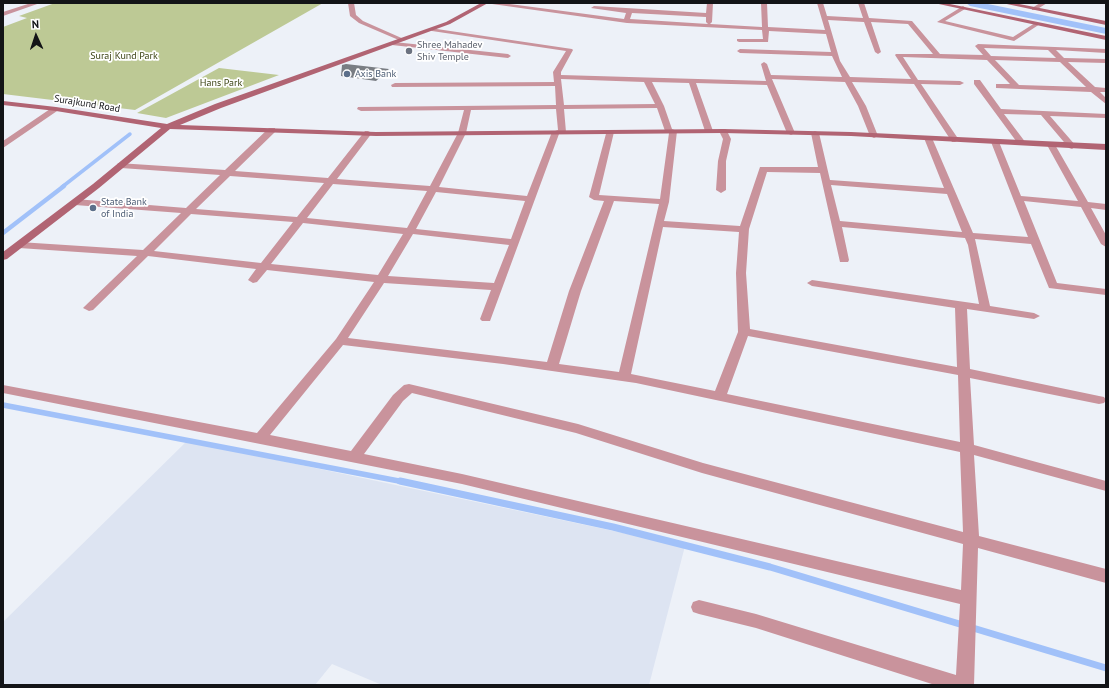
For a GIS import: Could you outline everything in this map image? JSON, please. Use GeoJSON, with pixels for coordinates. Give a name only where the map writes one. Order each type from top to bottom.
{"type":"FeatureCollection","features":[{"type":"Feature","properties":{"kind":"street"},"geometry":{"type":"LineString","coordinates":[[3,14],[37,3]]}},
{"type":"Feature","properties":{"kind":"street"},"geometry":{"type":"LineString","coordinates":[[351,3],[353,16],[361,22],[403,40]]}},
{"type":"Feature","properties":{"kind":"street"},"geometry":{"type":"LineString","coordinates":[[3,257],[122,165],[168,127],[218,106],[394,44],[460,17],[487,3],[627,20],[827,32]]}},
{"type":"Feature","properties":{"kind":"street"},"geometry":{"type":"LineString","coordinates":[[660,22],[665,3]]}},
{"type":"Feature","properties":{"kind":"street"},"geometry":{"type":"LineString","coordinates":[[708,25],[710,3]]}},
{"type":"Feature","properties":{"kind":"street"},"geometry":{"type":"LineString","coordinates":[[739,40],[766,41],[764,28],[764,3]]}},
{"type":"Feature","properties":{"kind":"street"},"geometry":{"type":"LineString","coordinates":[[820,3],[834,54],[846,79],[862,106],[874,136]]}},
{"type":"Feature","properties":{"kind":"street"},"geometry":{"type":"LineString","coordinates":[[861,3],[878,52]]}},
{"type":"Feature","properties":{"kind":"street"},"geometry":{"type":"LineString","coordinates":[[937,3],[1106,38]]}},
{"type":"Feature","properties":{"kind":"street"},"geometry":{"type":"LineString","coordinates":[[1005,3],[1106,23]]}},
{"type":"Feature","properties":{"kind":"street"},"geometry":{"type":"LineString","coordinates":[[1034,9],[1044,3]]}},
{"type":"Feature","properties":{"kind":"street"},"geometry":{"type":"LineString","coordinates":[[594,8],[709,15]]}},
{"type":"Feature","properties":{"kind":"street"},"geometry":{"type":"LineString","coordinates":[[963,8],[940,22],[1014,39],[1037,24]]}},
{"type":"Feature","properties":{"kind":"street"},"geometry":{"type":"LineString","coordinates":[[627,20],[629,11]]}},
{"type":"Feature","properties":{"kind":"street"},"geometry":{"type":"LineString","coordinates":[[902,13],[938,56]]}},
{"type":"Feature","properties":{"kind":"street"},"geometry":{"type":"LineString","coordinates":[[824,18],[910,22]]}},
{"type":"Feature","properties":{"kind":"street"},"geometry":{"type":"LineString","coordinates":[[432,29],[570,50],[557,72],[559,132],[530,199],[486,319]]}},
{"type":"Feature","properties":{"kind":"street"},"geometry":{"type":"LineString","coordinates":[[394,44],[508,56]]}},
{"type":"Feature","properties":{"kind":"street"},"geometry":{"type":"LineString","coordinates":[[1016,86],[978,46],[1106,50]]}},
{"type":"Feature","properties":{"kind":"street"},"geometry":{"type":"LineString","coordinates":[[1050,48],[1106,102]]}},
{"type":"Feature","properties":{"kind":"street"},"geometry":{"type":"LineString","coordinates":[[740,51],[834,54]]}},
{"type":"Feature","properties":{"kind":"street"},"geometry":{"type":"LineString","coordinates":[[955,140],[898,55],[1106,61]]}},
{"type":"Feature","properties":{"kind":"street"},"geometry":{"type":"LineString","coordinates":[[764,64],[791,133]]}},
{"type":"Feature","properties":{"kind":"street"},"geometry":{"type":"LineString","coordinates":[[395,85],[557,80],[692,81],[846,79],[960,83]]}},
{"type":"Feature","properties":{"kind":"street"},"geometry":{"type":"LineString","coordinates":[[624,377],[664,202],[671,131],[647,80]]}},
{"type":"Feature","properties":{"kind":"street"},"geometry":{"type":"LineString","coordinates":[[692,81],[709,131]]}},
{"type":"Feature","properties":{"kind":"street"},"geometry":{"type":"LineString","coordinates":[[977,82],[1022,143]]}},
{"type":"Feature","properties":{"kind":"street"},"geometry":{"type":"LineString","coordinates":[[999,86],[1106,90]]}},
{"type":"Feature","properties":{"kind":"street","name":"Surajkund Road"},"geometry":{"type":"LineString","coordinates":[[3,103],[56,109],[168,127],[368,134],[723,131],[928,138],[1106,147]]}},
{"type":"Feature","properties":{"kind":"street"},"geometry":{"type":"LineString","coordinates":[[361,109],[660,106]]}},
{"type":"Feature","properties":{"kind":"street"},"geometry":{"type":"LineString","coordinates":[[260,438],[340,341],[380,279],[434,189],[462,133],[468,108]]}},
{"type":"Feature","properties":{"kind":"street"},"geometry":{"type":"LineString","coordinates":[[3,145],[56,109]]}},
{"type":"Feature","properties":{"kind":"street"},"geometry":{"type":"LineString","coordinates":[[999,111],[1106,116]]}},
{"type":"Feature","properties":{"kind":"street"},"geometry":{"type":"LineString","coordinates":[[1043,113],[1072,146]]}},
{"type":"Feature","properties":{"kind":"street"},"geometry":{"type":"LineString","coordinates":[[89,308],[272,130]]}},
{"type":"Feature","properties":{"kind":"street"},"geometry":{"type":"LineString","coordinates":[[721,190],[722,162],[727,139],[723,131]]}},
{"type":"Feature","properties":{"kind":"street"},"geometry":{"type":"LineString","coordinates":[[610,132],[594,197],[664,202]]}},
{"type":"Feature","properties":{"kind":"street"},"geometry":{"type":"LineString","coordinates":[[253,280],[332,182],[368,134]]}},
{"type":"Feature","properties":{"kind":"street"},"geometry":{"type":"LineString","coordinates":[[815,134],[844,260]]}},
{"type":"Feature","properties":{"kind":"street"},"geometry":{"type":"LineString","coordinates":[[928,138],[973,245],[985,308]]}},
{"type":"Feature","properties":{"kind":"street"},"geometry":{"type":"LineString","coordinates":[[995,142],[1053,286],[1106,292]]}},
{"type":"Feature","properties":{"kind":"street"},"geometry":{"type":"LineString","coordinates":[[1051,145],[1106,244]]}},
{"type":"Feature","properties":{"kind":"street"},"geometry":{"type":"LineString","coordinates":[[122,165],[434,189],[530,199]]}},
{"type":"Feature","properties":{"kind":"street"},"geometry":{"type":"LineString","coordinates":[[720,396],[744,332],[741,273],[744,229],[763,169],[824,170]]}},
{"type":"Feature","properties":{"kind":"street"},"geometry":{"type":"LineString","coordinates":[[827,182],[950,191]]}},
{"type":"Feature","properties":{"kind":"street"},"geometry":{"type":"LineString","coordinates":[[552,367],[575,291],[610,198]]}},
{"type":"Feature","properties":{"kind":"street"},"geometry":{"type":"LineString","coordinates":[[1018,198],[1106,207]]}},
{"type":"Feature","properties":{"kind":"street"},"geometry":{"type":"LineString","coordinates":[[75,202],[302,220],[514,242]]}},
{"type":"Feature","properties":{"kind":"street"},"geometry":{"type":"LineString","coordinates":[[659,224],[744,229]]}},
{"type":"Feature","properties":{"kind":"street"},"geometry":{"type":"LineString","coordinates":[[836,224],[1035,241]]}},
{"type":"Feature","properties":{"kind":"street"},"geometry":{"type":"LineString","coordinates":[[20,245],[145,253],[266,265],[380,279],[497,287]]}},
{"type":"Feature","properties":{"kind":"street"},"geometry":{"type":"LineString","coordinates":[[812,283],[1034,316]]}},
{"type":"Feature","properties":{"kind":"street"},"geometry":{"type":"LineString","coordinates":[[700,607],[756,621],[964,685],[968,644],[971,538],[961,304]]}},
{"type":"Feature","properties":{"kind":"street"},"geometry":{"type":"LineString","coordinates":[[744,332],[964,372],[1099,400]]}},
{"type":"Feature","properties":{"kind":"street"},"geometry":{"type":"LineString","coordinates":[[340,341],[624,377],[967,448],[1106,486]]}},
{"type":"Feature","properties":{"kind":"street"},"geometry":{"type":"LineString","coordinates":[[354,457],[398,398],[409,388],[578,429],[702,468],[971,538],[1106,576]]}},
{"type":"Feature","properties":{"kind":"street"},"geometry":{"type":"LineString","coordinates":[[3,389],[260,438],[462,479],[969,606]]}},
{"type":"Feature","properties":{"kind":"shaded area"},"geometry":{"type":"Polygon","coordinates":[[[187,441],[685,546],[649,685],[382,685],[332,664],[315,685],[3,685],[3,622],[187,441]]]}},
{"type":"Feature","properties":{"kind":"green space","name":"Suraj Kund Park"},"geometry":{"type":"Polygon","coordinates":[[[55,3],[323,3],[135,110],[3,94],[3,27],[27,18],[19,16],[55,3]]]}},
{"type":"Feature","properties":{"kind":"green space","name":"Hans Park"},"geometry":{"type":"Polygon","coordinates":[[[219,68],[279,75],[166,118],[137,113],[219,68]]]}},
{"type":"Feature","properties":{"kind":"building"},"geometry":{"type":"Polygon","coordinates":[[[346,64],[389,69],[376,81],[341,76],[342,65],[346,64]]]}},
{"type":"Feature","properties":{"kind":"waterway"},"geometry":{"type":"LineString","coordinates":[[970,3],[1106,31]]}},
{"type":"Feature","properties":{"kind":"waterway"},"geometry":{"type":"LineString","coordinates":[[62,187],[130,134]]}},
{"type":"Feature","properties":{"kind":"waterway"},"geometry":{"type":"LineString","coordinates":[[3,233],[64,186]]}},
{"type":"Feature","properties":{"kind":"waterway"},"geometry":{"type":"LineString","coordinates":[[3,405],[404,482]]}},
{"type":"Feature","properties":{"kind":"waterway"},"geometry":{"type":"LineString","coordinates":[[400,481],[613,527],[770,567],[1106,668]]}},
{"type":"Feature","properties":{"kind":"place","name":"Shree Mahadev Shiv Temple"},"geometry":{"type":"Point","coordinates":[409,51]}},
{"type":"Feature","properties":{"kind":"place","name":"Axis Bank"},"geometry":{"type":"Point","coordinates":[347,74]}},
{"type":"Feature","properties":{"kind":"place","name":"State Bank of India"},"geometry":{"type":"Point","coordinates":[93,208]}}]}
